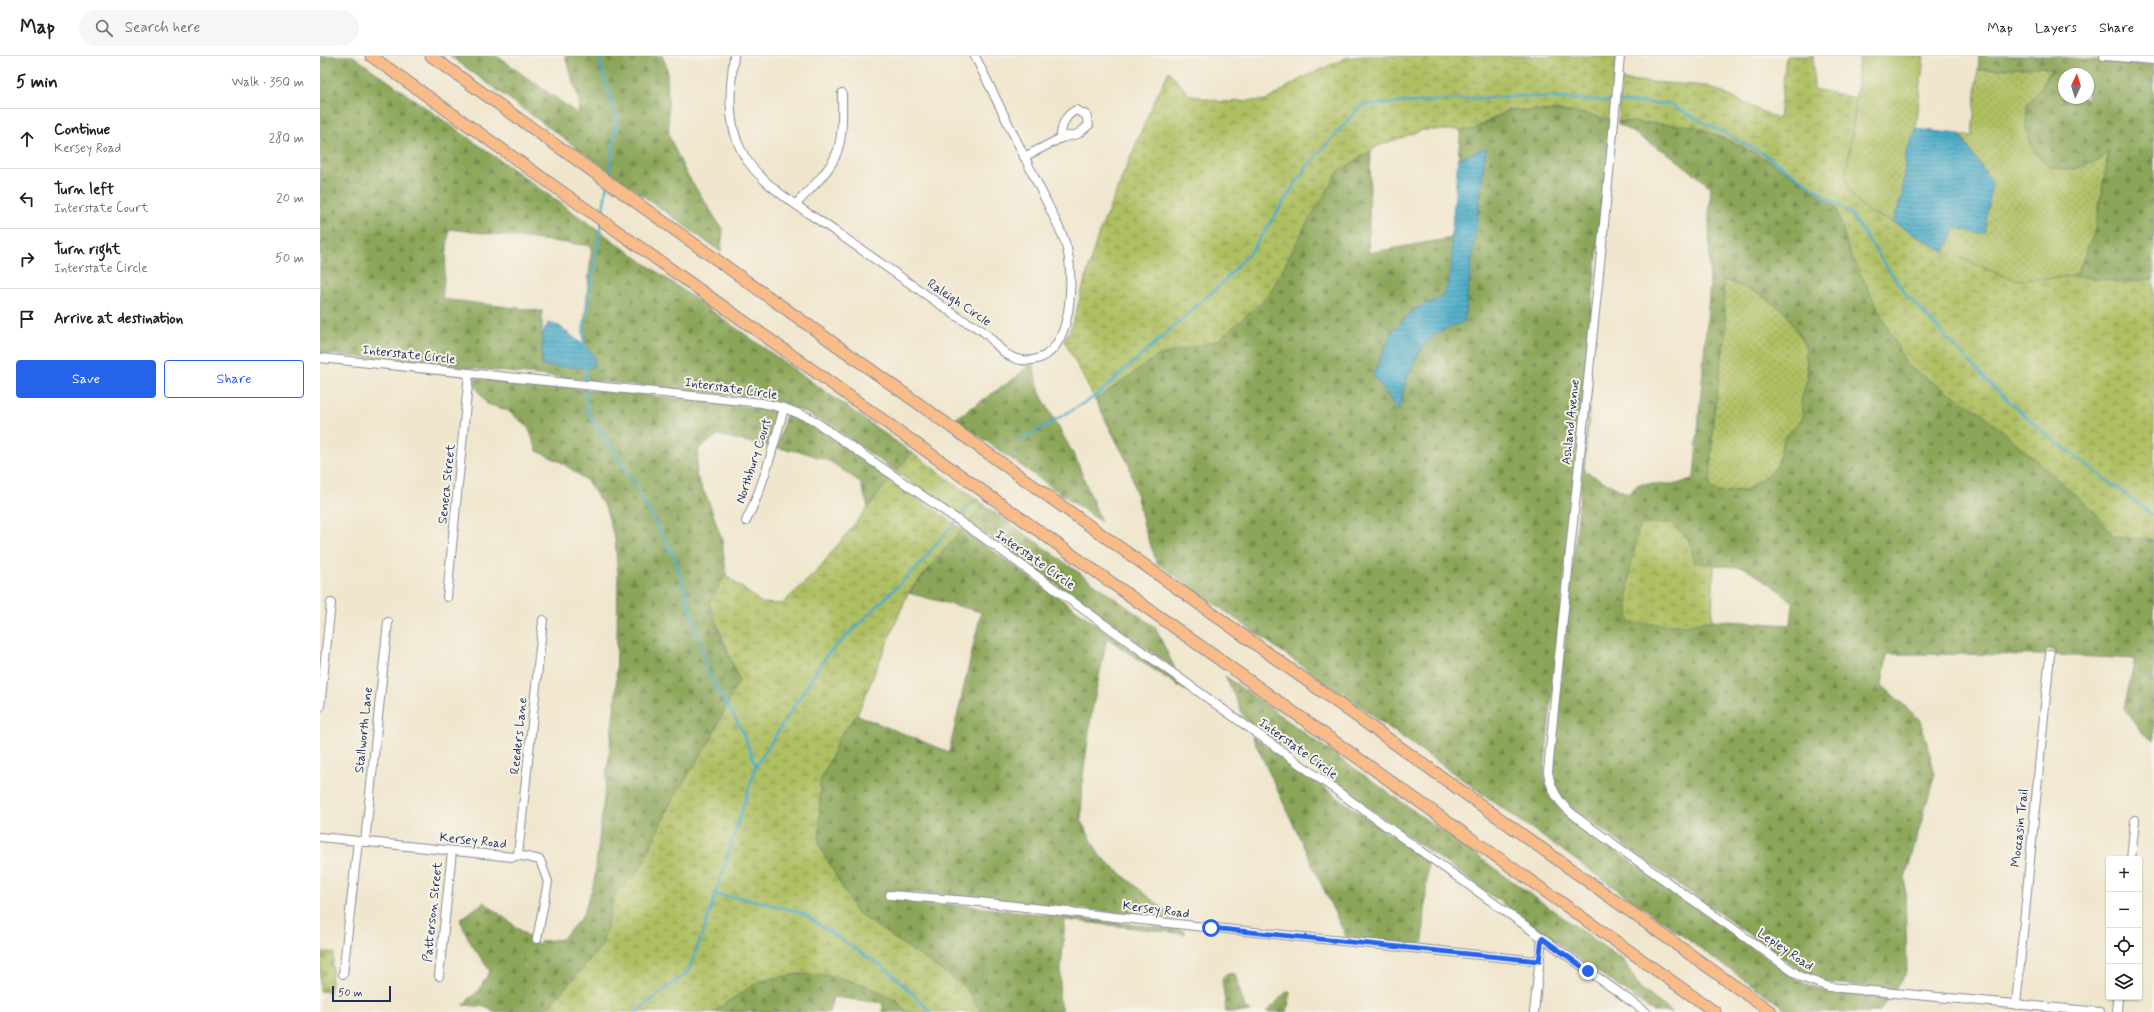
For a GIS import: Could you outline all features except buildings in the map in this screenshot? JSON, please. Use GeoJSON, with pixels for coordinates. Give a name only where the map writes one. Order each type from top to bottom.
{"type":"FeatureCollection","features":[{"type":"Feature","properties":{"kind":"highway"},"geometry":{"type":"LineString","coordinates":[[371,56],[1715,1012]]}},
{"type":"Feature","properties":{"kind":"highway"},"geometry":{"type":"LineString","coordinates":[[431,56],[1771,1012]]}},
{"type":"Feature","properties":{"kind":"street","name":"Raleigh Circle"},"geometry":{"type":"LineString","coordinates":[[734,56],[730,86],[731,113],[741,151],[761,177],[796,204],[961,319],[985,332],[1007,355],[1022,360],[1031,360],[1046,354],[1060,340],[1067,321],[1070,281],[1069,259],[1063,237],[975,56]]}},
{"type":"Feature","properties":{"kind":"street","name":"Ashland Avenue"},"geometry":{"type":"LineString","coordinates":[[1553,791],[1548,772],[1620,56]]}},
{"type":"Feature","properties":{"kind":"street"},"geometry":{"type":"LineString","coordinates":[[2104,56],[2154,60]]}},
{"type":"Feature","properties":{"kind":"street"},"geometry":{"type":"LineString","coordinates":[[796,204],[830,165],[835,157],[840,135],[842,93]]}},
{"type":"Feature","properties":{"kind":"street"},"geometry":{"type":"LineString","coordinates":[[1024,157],[1061,138]]}},
{"type":"Feature","properties":{"kind":"street","name":"Interstate Circle"},"geometry":{"type":"LineString","coordinates":[[320,358],[715,397],[762,403],[784,408],[822,425],[942,509],[1646,1012]]}},
{"type":"Feature","properties":{"kind":"street","name":"Seneca Street"},"geometry":{"type":"LineString","coordinates":[[447,597],[469,372]]}},
{"type":"Feature","properties":{"kind":"street","name":"Northbury Court"},"geometry":{"type":"LineString","coordinates":[[746,521],[758,498],[784,408]]}},
{"type":"Feature","properties":{"kind":"street"},"geometry":{"type":"LineString","coordinates":[[320,708],[323,641],[331,603]]}},
{"type":"Feature","properties":{"kind":"street","name":"Reeders Lane"},"geometry":{"type":"LineString","coordinates":[[518,855],[543,620]]}},
{"type":"Feature","properties":{"kind":"street","name":"Stallworth Lane"},"geometry":{"type":"LineString","coordinates":[[343,974],[362,841],[388,622]]}},
{"type":"Feature","properties":{"kind":"street","name":"Moccasin Trail"},"geometry":{"type":"LineString","coordinates":[[2016,1004],[2050,654]]}},
{"type":"Feature","properties":{"kind":"street","name":"Lepley Road"},"geometry":{"type":"LineString","coordinates":[[1553,791],[1560,803],[1572,814],[1807,980],[1829,987],[2100,1012]]}},
{"type":"Feature","properties":{"kind":"street"},"geometry":{"type":"LineString","coordinates":[[2131,856],[2135,820]]}},
{"type":"Feature","properties":{"kind":"street","name":"Kersey Road"},"geometry":{"type":"LineString","coordinates":[[320,837],[513,857],[518,855],[540,860],[548,882],[537,939]]}},
{"type":"Feature","properties":{"kind":"street","name":"Patterson Street"},"geometry":{"type":"LineString","coordinates":[[439,976],[452,851]]}},
{"type":"Feature","properties":{"kind":"street","name":"Kersey Road"},"geometry":{"type":"LineString","coordinates":[[890,895],[970,901],[1195,926],[1539,961]]}},
{"type":"Feature","properties":{"kind":"street"},"geometry":{"type":"LineString","coordinates":[[1534,1012],[1542,938]]}},
{"type":"Feature","properties":{"kind":"street"},"geometry":{"type":"LineString","coordinates":[[2117,1012],[2118,1000]]}},
{"type":"Feature","properties":{"kind":"green space"},"geometry":{"type":"Polygon","coordinates":[[[320,56],[353,56],[912,453],[896,472],[849,438],[817,419],[782,404],[762,398],[320,353],[320,56]],[[449,229],[442,299],[542,311],[542,366],[595,361],[592,352],[585,347],[585,317],[592,246],[449,229]]]}},
{"type":"Feature","properties":{"kind":"green space"},"geometry":{"type":"Polygon","coordinates":[[[450,56],[497,56],[578,114],[579,100],[565,56],[662,56],[667,68],[669,136],[685,171],[723,230],[721,252],[450,56]]]}},
{"type":"Feature","properties":{"kind":"green space"},"geometry":{"type":"Polygon","coordinates":[[[1364,56],[1616,56],[1611,120],[1588,114],[1560,111],[1508,110],[1472,130],[1423,130],[1378,146],[1339,171],[1303,230],[1268,297],[1218,340],[1158,356],[1095,400],[1064,340],[1072,326],[1097,238],[1150,110],[1169,71],[1189,95],[1223,102],[1267,100],[1300,79],[1346,58],[1364,56]]]}},
{"type":"Feature","properties":{"kind":"green space"},"geometry":{"type":"Polygon","coordinates":[[[1786,56],[1813,56],[1814,89],[1856,98],[1846,176],[1849,190],[1857,202],[1870,213],[1901,225],[1935,247],[2003,276],[2020,280],[2076,276],[2126,283],[2154,279],[2154,540],[2114,537],[2096,513],[1982,413],[1907,366],[1849,251],[1836,207],[1788,172],[1742,146],[1694,126],[1618,121],[1622,80],[1708,86],[1779,119],[1786,56]]]}},
{"type":"Feature","properties":{"kind":"green space"},"geometry":{"type":"Polygon","coordinates":[[[1859,56],[1924,56],[1916,129],[1906,153],[1902,196],[1893,222],[1870,213],[1857,202],[1849,190],[1846,176],[1854,123],[1859,56]]]}},
{"type":"Feature","properties":{"kind":"green space"},"geometry":{"type":"Polygon","coordinates":[[[1979,56],[2047,56],[2154,65],[2154,279],[2126,283],[2076,276],[2095,230],[2109,152],[2097,161],[2072,170],[2050,167],[2035,153],[2026,130],[2027,104],[2042,87],[2051,69],[2042,67],[1978,70],[1979,56]]]}},
{"type":"Feature","properties":{"kind":"green space"},"geometry":{"type":"Polygon","coordinates":[[[2042,67],[2051,69],[2042,87],[2027,105],[2109,151],[2095,230],[2076,276],[2020,280],[2003,276],[1945,252],[1956,227],[1978,234],[1966,142],[1959,134],[1972,136],[1978,70],[2042,67]]]}},
{"type":"Feature","properties":{"kind":"green space"},"geometry":{"type":"Polygon","coordinates":[[[1508,110],[1560,111],[1588,114],[1611,120],[1544,772],[1550,797],[1564,814],[1799,981],[1828,992],[1889,997],[1879,1012],[1790,1012],[1157,563],[1145,530],[1129,465],[1095,400],[1158,356],[1218,340],[1303,230],[1338,171],[1371,151],[1368,253],[1451,238],[1452,260],[1449,284],[1439,299],[1415,309],[1373,375],[1399,411],[1403,390],[1411,369],[1428,341],[1436,334],[1464,321],[1486,148],[1458,159],[1461,130],[1473,130],[1508,110]]]}},
{"type":"Feature","properties":{"kind":"green space"},"geometry":{"type":"Polygon","coordinates":[[[1618,121],[1694,126],[1742,146],[1788,172],[1836,207],[1849,251],[1907,366],[1982,413],[2096,513],[2114,537],[2154,540],[2154,741],[2142,733],[2124,708],[2135,659],[2054,655],[2054,650],[2046,649],[2046,655],[1887,654],[1882,685],[1921,721],[1935,774],[1905,879],[1907,972],[1895,989],[1829,983],[1803,973],[1569,806],[1560,794],[1554,782],[1552,772],[1591,388],[1584,471],[1628,494],[1638,484],[1677,484],[1694,478],[1710,282],[1709,214],[1711,187],[1669,154],[1618,124],[1618,121]],[[1723,279],[1726,330],[1713,419],[1710,489],[1722,493],[1748,489],[1776,468],[1785,437],[1803,418],[1801,401],[1808,377],[1805,345],[1786,313],[1760,294],[1723,279]],[[1690,542],[1684,625],[1712,620],[1791,625],[1793,603],[1775,587],[1745,568],[1694,563],[1690,542]]]}},
{"type":"Feature","properties":{"kind":"green space"},"geometry":{"type":"Polygon","coordinates":[[[1722,279],[1761,294],[1787,313],[1805,345],[1808,377],[1801,401],[1803,419],[1785,437],[1776,468],[1748,489],[1722,493],[1710,489],[1713,419],[1726,330],[1722,279]]]}},
{"type":"Feature","properties":{"kind":"green space"},"geometry":{"type":"Polygon","coordinates":[[[1030,364],[1032,364],[1040,393],[1077,461],[1101,522],[955,419],[1015,378],[1030,364]]]}},
{"type":"Feature","properties":{"kind":"green space"},"geometry":{"type":"Polygon","coordinates":[[[474,378],[714,402],[779,411],[769,447],[718,435],[699,449],[696,475],[710,505],[722,540],[726,573],[717,627],[739,680],[711,739],[671,802],[639,871],[615,894],[601,947],[549,1006],[539,1012],[492,1012],[489,1007],[463,1005],[479,990],[490,971],[470,942],[460,920],[484,902],[533,940],[532,942],[539,944],[541,941],[562,939],[582,917],[594,883],[616,694],[618,577],[615,539],[605,507],[587,481],[561,462],[537,451],[528,427],[507,410],[487,404],[476,387],[474,378]]]}},
{"type":"Feature","properties":{"kind":"green space"},"geometry":{"type":"Polygon","coordinates":[[[786,414],[820,429],[891,479],[868,507],[860,482],[831,462],[803,452],[777,448],[786,414]]]}},
{"type":"Feature","properties":{"kind":"green space"},"geometry":{"type":"Polygon","coordinates":[[[912,453],[983,504],[968,522],[896,472],[912,453]]]}},
{"type":"Feature","properties":{"kind":"green space"},"geometry":{"type":"Polygon","coordinates":[[[891,479],[962,529],[908,593],[857,715],[841,734],[820,782],[819,845],[856,912],[964,986],[982,1012],[906,1012],[896,999],[859,983],[828,975],[797,974],[759,981],[713,1012],[539,1012],[549,1006],[601,947],[615,894],[639,871],[671,802],[711,739],[739,680],[709,603],[726,574],[762,603],[782,604],[815,573],[891,479]]]}},
{"type":"Feature","properties":{"kind":"green space"},"geometry":{"type":"Polygon","coordinates":[[[983,504],[1155,627],[1175,669],[968,522],[983,504]]]}},
{"type":"Feature","properties":{"kind":"green space"},"geometry":{"type":"Polygon","coordinates":[[[1672,523],[1690,542],[1694,562],[1714,565],[1712,620],[1684,625],[1629,623],[1629,585],[1632,561],[1640,525],[1672,523]]]}},
{"type":"Feature","properties":{"kind":"green space"},"geometry":{"type":"Polygon","coordinates":[[[962,529],[1183,686],[1186,691],[1107,638],[1092,711],[1083,776],[1081,820],[1100,856],[1175,919],[970,897],[886,890],[886,899],[969,906],[1183,930],[1186,934],[1065,920],[1059,995],[1062,1012],[982,1012],[964,986],[856,912],[819,845],[820,782],[841,734],[857,715],[949,752],[981,612],[908,593],[962,529]]]}},
{"type":"Feature","properties":{"kind":"green space"},"geometry":{"type":"Polygon","coordinates":[[[1225,676],[1624,961],[1640,988],[1672,1012],[1654,1012],[1245,719],[1225,676]]]}},
{"type":"Feature","properties":{"kind":"green space"},"geometry":{"type":"Polygon","coordinates":[[[1252,736],[1428,862],[1423,943],[1414,944],[1346,937],[1252,736]]]}},
{"type":"Feature","properties":{"kind":"green space"},"geometry":{"type":"Polygon","coordinates":[[[320,951],[334,953],[330,992],[320,991],[320,951]]]}},
{"type":"Feature","properties":{"kind":"green space"},"geometry":{"type":"Polygon","coordinates":[[[1227,973],[1235,974],[1245,1007],[1251,1012],[1226,1012],[1222,979],[1227,973]]]}},
{"type":"Feature","properties":{"kind":"green space"},"geometry":{"type":"Polygon","coordinates":[[[797,974],[828,975],[859,983],[897,999],[906,1012],[882,1012],[883,1003],[833,997],[829,1012],[713,1012],[759,981],[797,974]]]}},
{"type":"Feature","properties":{"kind":"green space"},"geometry":{"type":"Polygon","coordinates":[[[1288,990],[1291,993],[1287,1012],[1267,1012],[1288,990]]]}},
{"type":"Feature","properties":{"kind":"water"},"geometry":{"type":"Polygon","coordinates":[[[1916,129],[1959,134],[1992,182],[1985,232],[1978,234],[1956,227],[1945,252],[1893,222],[1902,196],[1906,153],[1916,129]]]}},
{"type":"Feature","properties":{"kind":"water"},"geometry":{"type":"Polygon","coordinates":[[[1486,148],[1464,322],[1436,334],[1421,350],[1410,369],[1406,380],[1399,411],[1373,375],[1392,332],[1415,309],[1439,299],[1449,284],[1452,260],[1451,238],[1458,159],[1486,148]]]}},
{"type":"Feature","properties":{"kind":"water"},"geometry":{"type":"Polygon","coordinates":[[[548,323],[559,326],[592,352],[595,361],[592,368],[542,366],[543,333],[548,323]]]}},
{"type":"Feature","properties":{"kind":"waterway"},"geometry":{"type":"LineString","coordinates":[[598,56],[617,121],[608,178]]}},
{"type":"Feature","properties":{"kind":"waterway"},"geometry":{"type":"LineString","coordinates":[[1019,441],[1096,396],[1220,285],[1253,249],[1307,166],[1362,105],[1517,96],[1669,104],[1764,154],[1850,213],[1904,292],[1992,386],[2042,431],[2154,516]]}},
{"type":"Feature","properties":{"kind":"waterway"},"geometry":{"type":"LineString","coordinates":[[602,216],[607,185]]}},
{"type":"Feature","properties":{"kind":"waterway"},"geometry":{"type":"LineString","coordinates":[[584,348],[583,331],[601,224]]}},
{"type":"Feature","properties":{"kind":"waterway"},"geometry":{"type":"LineString","coordinates":[[585,365],[587,411],[629,474],[676,561],[709,675],[742,730],[756,766]]}},
{"type":"Feature","properties":{"kind":"waterway"},"geometry":{"type":"LineString","coordinates":[[636,1012],[688,972],[705,927],[756,766],[826,656],[917,567],[972,502]]}},
{"type":"Feature","properties":{"kind":"waterway"},"geometry":{"type":"LineString","coordinates":[[715,895],[749,899],[802,913],[890,972],[931,1012]]}},
{"type":"Feature","properties":{"kind":"route"},"geometry":{"type":"LineString","coordinates":[[1211,928],[1539,961],[1542,938],[1588,971]]}}]}
